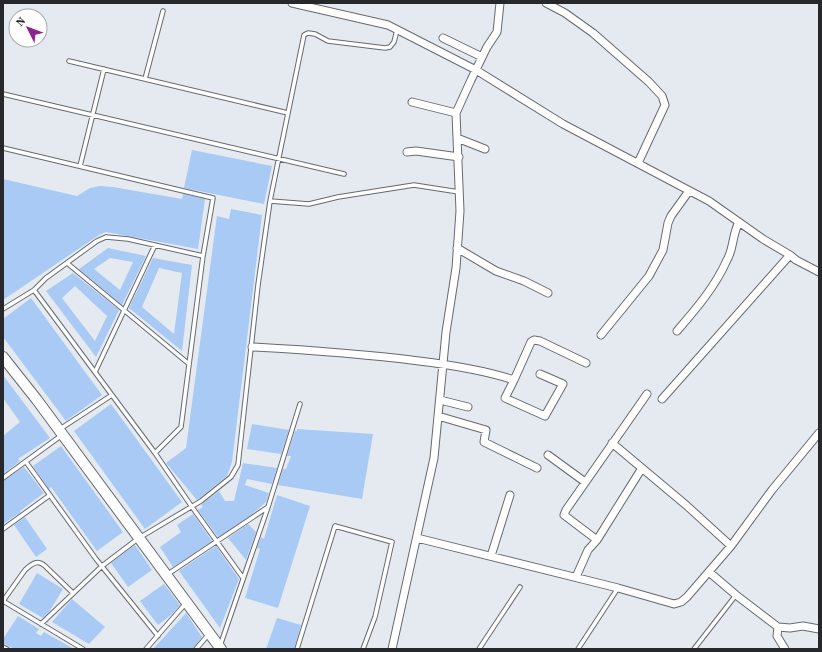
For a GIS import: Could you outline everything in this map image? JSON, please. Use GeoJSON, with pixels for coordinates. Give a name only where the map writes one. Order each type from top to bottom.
{"type":"FeatureCollection","features":[{"type":"Feature","properties":{"kind":"street"},"geometry":{"type":"LineString","coordinates":[[292,3],[388,25],[476,70],[563,124],[709,202],[763,239],[796,260],[819,272]]}},
{"type":"Feature","properties":{"kind":"street"},"geometry":{"type":"LineString","coordinates":[[392,649],[434,458],[446,332],[454,280],[460,211],[456,113],[482,57],[497,32],[500,3]]}},
{"type":"Feature","properties":{"kind":"street"},"geometry":{"type":"LineString","coordinates":[[546,3],[565,12],[593,33],[649,82],[662,96],[665,105],[638,163]]}},
{"type":"Feature","properties":{"kind":"street"},"geometry":{"type":"LineString","coordinates":[[443,38],[482,57]]}},
{"type":"Feature","properties":{"kind":"street"},"geometry":{"type":"LineString","coordinates":[[412,102],[456,113]]}},
{"type":"Feature","properties":{"kind":"street"},"geometry":{"type":"LineString","coordinates":[[457,138],[485,149]]}},
{"type":"Feature","properties":{"kind":"street"},"geometry":{"type":"LineString","coordinates":[[407,152],[416,151],[458,157]]}},
{"type":"Feature","properties":{"kind":"street"},"geometry":{"type":"LineString","coordinates":[[601,335],[649,276],[663,250],[668,224],[689,191]]}},
{"type":"Feature","properties":{"kind":"street"},"geometry":{"type":"LineString","coordinates":[[677,331],[708,294],[723,269],[731,251],[735,230],[740,222]]}},
{"type":"Feature","properties":{"kind":"street"},"geometry":{"type":"LineString","coordinates":[[457,248],[496,271],[533,285],[548,293]]}},
{"type":"Feature","properties":{"kind":"street"},"geometry":{"type":"LineString","coordinates":[[662,399],[790,255]]}},
{"type":"Feature","properties":{"kind":"street"},"geometry":{"type":"LineString","coordinates":[[540,374],[562,384],[545,416],[505,398],[531,342],[534,340],[540,341],[586,363]]}},
{"type":"Feature","properties":{"kind":"street"},"geometry":{"type":"LineString","coordinates":[[252,347],[384,356],[443,364],[499,375],[514,380]]}},
{"type":"Feature","properties":{"kind":"street"},"geometry":{"type":"LineString","coordinates":[[3,357],[61,432],[221,648]]}},
{"type":"Feature","properties":{"kind":"street"},"geometry":{"type":"LineString","coordinates":[[597,540],[564,515],[646,394]]}},
{"type":"Feature","properties":{"kind":"street"},"geometry":{"type":"LineString","coordinates":[[440,400],[468,407]]}},
{"type":"Feature","properties":{"kind":"street"},"geometry":{"type":"LineString","coordinates":[[438,416],[486,430],[484,442],[537,468]]}},
{"type":"Feature","properties":{"kind":"street"},"geometry":{"type":"LineString","coordinates":[[417,538],[576,577],[674,604],[681,602],[687,597],[731,546],[772,490],[818,437]]}},
{"type":"Feature","properties":{"kind":"street"},"geometry":{"type":"LineString","coordinates":[[612,443],[731,546]]}},
{"type":"Feature","properties":{"kind":"street"},"geometry":{"type":"LineString","coordinates":[[548,456],[585,482]]}},
{"type":"Feature","properties":{"kind":"street"},"geometry":{"type":"LineString","coordinates":[[576,577],[588,550],[597,540],[642,468]]}},
{"type":"Feature","properties":{"kind":"street"},"geometry":{"type":"LineString","coordinates":[[491,556],[510,495]]}},
{"type":"Feature","properties":{"kind":"street"},"geometry":{"type":"LineString","coordinates":[[708,572],[778,627],[790,628],[803,626],[819,629]]}},
{"type":"Feature","properties":{"kind":"street"},"geometry":{"type":"LineString","coordinates":[[778,627],[777,636],[785,649]]}},
{"type":"Feature","properties":{"kind":"lane"},"geometry":{"type":"LineString","coordinates":[[145,79],[162,11]]}},
{"type":"Feature","properties":{"kind":"lane"},"geometry":{"type":"LineString","coordinates":[[41,624],[102,566],[139,538],[192,507],[231,477],[238,465],[258,285],[270,200],[304,35],[315,34],[328,41],[385,48],[390,47],[394,42],[397,30]]}},
{"type":"Feature","properties":{"kind":"lane"},"geometry":{"type":"LineString","coordinates":[[69,61],[288,113]]}},
{"type":"Feature","properties":{"kind":"lane"},"geometry":{"type":"LineString","coordinates":[[80,166],[104,69]]}},
{"type":"Feature","properties":{"kind":"lane"},"geometry":{"type":"LineString","coordinates":[[3,94],[344,174]]}},
{"type":"Feature","properties":{"kind":"lane"},"geometry":{"type":"LineString","coordinates":[[3,148],[214,198],[203,256],[181,428],[155,452]]}},
{"type":"Feature","properties":{"kind":"lane"},"geometry":{"type":"LineString","coordinates":[[270,200],[309,204],[328,199],[414,185],[459,192]]}},
{"type":"Feature","properties":{"kind":"lane"},"geometry":{"type":"LineString","coordinates":[[3,309],[34,290],[46,278],[97,241],[106,237],[128,239],[203,256]]}},
{"type":"Feature","properties":{"kind":"lane"},"geometry":{"type":"LineString","coordinates":[[95,372],[155,245]]}},
{"type":"Feature","properties":{"kind":"lane"},"geometry":{"type":"LineString","coordinates":[[67,263],[189,364]]}},
{"type":"Feature","properties":{"kind":"lane"},"geometry":{"type":"LineString","coordinates":[[34,290],[155,452],[216,542],[243,578]]}},
{"type":"Feature","properties":{"kind":"lane"},"geometry":{"type":"LineString","coordinates":[[3,478],[26,462],[61,432],[112,395]]}},
{"type":"Feature","properties":{"kind":"lane"},"geometry":{"type":"LineString","coordinates":[[221,648],[243,578],[268,507],[300,404]]}},
{"type":"Feature","properties":{"kind":"lane"},"geometry":{"type":"LineString","coordinates":[[26,462],[102,566],[158,636]]}},
{"type":"Feature","properties":{"kind":"lane"},"geometry":{"type":"LineString","coordinates":[[3,529],[50,495]]}},
{"type":"Feature","properties":{"kind":"lane"},"geometry":{"type":"LineString","coordinates":[[167,575],[268,507]]}},
{"type":"Feature","properties":{"kind":"lane"},"geometry":{"type":"LineString","coordinates":[[297,649],[335,526],[392,542],[375,617],[363,649]]}},
{"type":"Feature","properties":{"kind":"lane"},"geometry":{"type":"LineString","coordinates":[[73,593],[45,566],[40,562],[37,562],[26,570],[3,601],[83,649]]}},
{"type":"Feature","properties":{"kind":"lane"},"geometry":{"type":"LineString","coordinates":[[479,649],[520,587]]}},
{"type":"Feature","properties":{"kind":"lane"},"geometry":{"type":"LineString","coordinates":[[578,649],[618,588]]}},
{"type":"Feature","properties":{"kind":"lane"},"geometry":{"type":"LineString","coordinates":[[694,649],[736,595]]}},
{"type":"Feature","properties":{"kind":"lane"},"geometry":{"type":"LineString","coordinates":[[146,649],[187,603]]}},
{"type":"Feature","properties":{"kind":"lane"},"geometry":{"type":"LineString","coordinates":[[196,649],[210,633]]}},
{"type":"Feature","properties":{"kind":"lane"},"geometry":{"type":"LineString","coordinates":[[3,647],[7,649]]}},
{"type":"Feature","properties":{"kind":"building"},"geometry":{"type":"Polygon","coordinates":[[[192,150],[272,166],[264,204],[184,188],[192,150]]]}},
{"type":"Feature","properties":{"kind":"building"},"geometry":{"type":"Polygon","coordinates":[[[3,179],[77,196],[90,188],[100,186],[182,199],[183,194],[205,199],[198,249],[106,232],[99,235],[3,300],[3,179]]]}},
{"type":"Feature","properties":{"kind":"building"},"geometry":{"type":"Polygon","coordinates":[[[231,209],[262,215],[232,462],[227,476],[197,500],[166,463],[186,448],[217,216],[229,219],[231,209]]]}},
{"type":"Feature","properties":{"kind":"building"},"geometry":{"type":"Polygon","coordinates":[[[108,248],[146,256],[122,305],[79,269],[108,248]],[[110,258],[94,269],[120,290],[133,262],[110,258]]]}},
{"type":"Feature","properties":{"kind":"building"},"geometry":{"type":"Polygon","coordinates":[[[153,258],[192,265],[182,351],[129,308],[153,258]],[[159,268],[142,307],[174,334],[182,273],[159,268]]]}},
{"type":"Feature","properties":{"kind":"building"},"geometry":{"type":"Polygon","coordinates":[[[73,273],[119,310],[96,357],[46,291],[73,273]],[[75,286],[62,298],[95,341],[107,316],[75,286]]]}},
{"type":"Feature","properties":{"kind":"building"},"geometry":{"type":"Polygon","coordinates":[[[31,298],[102,395],[66,421],[3,337],[3,319],[31,298]]]}},
{"type":"Feature","properties":{"kind":"building"},"geometry":{"type":"Polygon","coordinates":[[[3,375],[50,438],[18,459],[20,461],[3,474],[3,436],[20,422],[3,398],[3,375]]]}},
{"type":"Feature","properties":{"kind":"building"},"geometry":{"type":"Polygon","coordinates":[[[111,404],[182,502],[145,529],[74,431],[111,404]]]}},
{"type":"Feature","properties":{"kind":"building"},"geometry":{"type":"Polygon","coordinates":[[[252,424],[289,430],[281,454],[247,449],[252,424]]]}},
{"type":"Feature","properties":{"kind":"building"},"geometry":{"type":"Polygon","coordinates":[[[297,429],[373,434],[362,499],[278,485],[283,469],[286,469],[291,456],[287,456],[297,429]]]}},
{"type":"Feature","properties":{"kind":"building"},"geometry":{"type":"Polygon","coordinates":[[[61,446],[123,532],[97,551],[51,487],[49,489],[33,466],[61,446]]]}},
{"type":"Feature","properties":{"kind":"building"},"geometry":{"type":"Polygon","coordinates":[[[243,463],[277,468],[272,484],[247,479],[245,485],[269,493],[266,502],[251,515],[218,537],[198,510],[203,507],[201,505],[219,491],[225,501],[234,501],[243,463]]]}},
{"type":"Feature","properties":{"kind":"building"},"geometry":{"type":"Polygon","coordinates":[[[24,467],[44,493],[20,511],[21,512],[3,524],[3,481],[24,467]]]}},
{"type":"Feature","properties":{"kind":"building"},"geometry":{"type":"Polygon","coordinates":[[[277,495],[310,506],[278,608],[245,598],[260,549],[257,548],[261,537],[264,539],[277,495]]]}},
{"type":"Feature","properties":{"kind":"building"},"geometry":{"type":"Polygon","coordinates":[[[193,514],[212,541],[173,567],[160,547],[181,532],[177,525],[193,514]]]}},
{"type":"Feature","properties":{"kind":"building"},"geometry":{"type":"Polygon","coordinates":[[[25,517],[47,549],[36,557],[14,525],[25,517]]]}},
{"type":"Feature","properties":{"kind":"building"},"geometry":{"type":"Polygon","coordinates":[[[248,524],[256,532],[246,560],[228,538],[248,524]]]}},
{"type":"Feature","properties":{"kind":"building"},"geometry":{"type":"Polygon","coordinates":[[[135,545],[152,570],[128,587],[111,563],[135,545]]]}},
{"type":"Feature","properties":{"kind":"building"},"geometry":{"type":"Polygon","coordinates":[[[216,546],[239,579],[220,628],[179,571],[216,546]]]}},
{"type":"Feature","properties":{"kind":"building"},"geometry":{"type":"Polygon","coordinates":[[[37,573],[63,589],[49,612],[43,618],[19,604],[37,573]]]}},
{"type":"Feature","properties":{"kind":"building"},"geometry":{"type":"Polygon","coordinates":[[[164,584],[180,605],[171,615],[158,625],[140,601],[164,584]]]}},
{"type":"Feature","properties":{"kind":"building"},"geometry":{"type":"Polygon","coordinates":[[[72,599],[105,627],[89,644],[52,622],[72,599]]]}},
{"type":"Feature","properties":{"kind":"building"},"geometry":{"type":"Polygon","coordinates":[[[186,613],[202,637],[193,649],[153,649],[186,613]]]}},
{"type":"Feature","properties":{"kind":"building"},"geometry":{"type":"Polygon","coordinates":[[[18,616],[39,629],[36,633],[41,636],[44,632],[74,649],[14,649],[3,643],[3,639],[18,616]]]}},
{"type":"Feature","properties":{"kind":"building"},"geometry":{"type":"Polygon","coordinates":[[[277,618],[301,625],[294,649],[266,649],[277,618]]]}}]}
